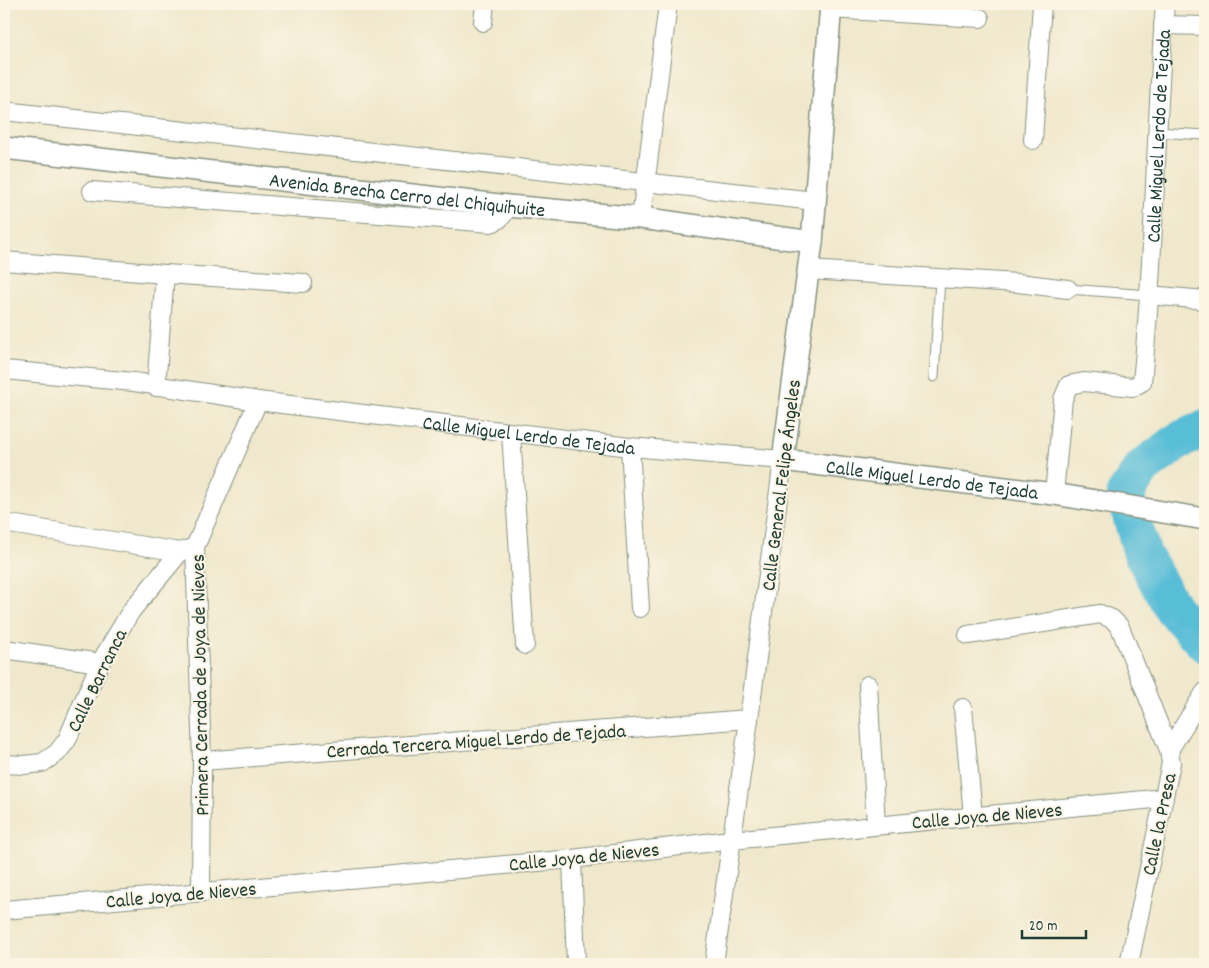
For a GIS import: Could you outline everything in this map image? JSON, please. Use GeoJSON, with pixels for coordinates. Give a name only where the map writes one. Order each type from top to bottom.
{"type":"FeatureCollection","features":[{"type":"Feature","properties":{"kind":"street"},"geometry":{"type":"LineString","coordinates":[[483,22],[485,4]]}},
{"type":"Feature","properties":{"kind":"street"},"geometry":{"type":"LineString","coordinates":[[641,218],[668,4]]}},
{"type":"Feature","properties":{"kind":"street"},"geometry":{"type":"LineString","coordinates":[[1033,140],[1042,4]]}},
{"type":"Feature","properties":{"kind":"street","name":"Calle Miguel Lerdo de Tejada"},"geometry":{"type":"LineString","coordinates":[[1055,494],[1063,399],[1069,384],[1084,382],[1133,387],[1142,382],[1149,295],[1156,132],[1165,4]]}},
{"type":"Feature","properties":{"kind":"street"},"geometry":{"type":"LineString","coordinates":[[831,6],[980,18]]}},
{"type":"Feature","properties":{"kind":"street","name":"Calle General Felipe Ángeles"},"geometry":{"type":"LineString","coordinates":[[714,964],[749,719],[812,242],[831,6]]}},
{"type":"Feature","properties":{"kind":"street"},"geometry":{"type":"LineString","coordinates":[[1163,25],[1205,26]]}},
{"type":"Feature","properties":{"kind":"street"},"geometry":{"type":"LineString","coordinates":[[4,111],[815,201]]}},
{"type":"Feature","properties":{"kind":"street","name":"Avenida Brecha Cerro del Chiquihuite"},"geometry":{"type":"LineString","coordinates":[[4,148],[508,206],[641,218],[812,242]]}},
{"type":"Feature","properties":{"kind":"street"},"geometry":{"type":"LineString","coordinates":[[92,191],[492,223],[502,217],[508,206]]}},
{"type":"Feature","properties":{"kind":"street"},"geometry":{"type":"LineString","coordinates":[[4,261],[303,283]]}},
{"type":"Feature","properties":{"kind":"street"},"geometry":{"type":"LineString","coordinates":[[808,270],[1018,283],[1068,289]]}},
{"type":"Feature","properties":{"kind":"street"},"geometry":{"type":"LineString","coordinates":[[156,387],[165,274]]}},
{"type":"Feature","properties":{"kind":"street"},"geometry":{"type":"LineString","coordinates":[[1149,295],[1205,300]]}},
{"type":"Feature","properties":{"kind":"street","name":"Calle Miguel Lerdo de Tejada"},"geometry":{"type":"LineString","coordinates":[[4,370],[134,382],[156,387],[258,401],[630,447],[783,460],[1055,494],[1205,519]]}},
{"type":"Feature","properties":{"kind":"street","name":"Primera Cerrada de Joya de Nieves"},"geometry":{"type":"LineString","coordinates":[[201,892],[202,761],[188,550],[258,401]]}},
{"type":"Feature","properties":{"kind":"street"},"geometry":{"type":"LineString","coordinates":[[510,432],[526,645]]}},
{"type":"Feature","properties":{"kind":"street"},"geometry":{"type":"LineString","coordinates":[[630,447],[640,608]]}},
{"type":"Feature","properties":{"kind":"street"},"geometry":{"type":"LineString","coordinates":[[4,523],[188,550]]}},
{"type":"Feature","properties":{"kind":"street","name":"Calle Barranca"},"geometry":{"type":"LineString","coordinates":[[4,764],[24,765],[42,763],[57,753],[67,740],[100,663],[132,611],[188,550]]}},
{"type":"Feature","properties":{"kind":"street"},"geometry":{"type":"LineString","coordinates":[[968,635],[1100,614],[1112,619],[1120,628],[1169,750]]}},
{"type":"Feature","properties":{"kind":"street"},"geometry":{"type":"LineString","coordinates":[[4,649],[100,663]]}},
{"type":"Feature","properties":{"kind":"street"},"geometry":{"type":"LineString","coordinates":[[868,686],[876,825]]}},
{"type":"Feature","properties":{"kind":"street","name":"Calle la Presa"},"geometry":{"type":"LineString","coordinates":[[1129,964],[1164,798],[1170,763],[1169,750],[1205,692]]}},
{"type":"Feature","properties":{"kind":"street"},"geometry":{"type":"LineString","coordinates":[[964,708],[973,816]]}},
{"type":"Feature","properties":{"kind":"street","name":"Cerrada Tercera Miguel Lerdo de Tejada"},"geometry":{"type":"LineString","coordinates":[[202,761],[749,719]]}},
{"type":"Feature","properties":{"kind":"street","name":"Calle Joya de Nieves"},"geometry":{"type":"LineString","coordinates":[[4,910],[572,859],[876,825],[1164,798]]}},
{"type":"Feature","properties":{"kind":"street"},"geometry":{"type":"LineString","coordinates":[[572,859],[576,964]]}},
{"type":"Feature","properties":{"kind":"lane"},"geometry":{"type":"LineString","coordinates":[[1156,132],[1205,135]]}},
{"type":"Feature","properties":{"kind":"lane"},"geometry":{"type":"LineString","coordinates":[[934,376],[940,278]]}},
{"type":"Feature","properties":{"kind":"lane"},"geometry":{"type":"LineString","coordinates":[[1068,289],[1149,295]]}},
{"type":"Feature","properties":{"kind":"waterway"},"geometry":{"type":"LineString","coordinates":[[1205,429],[1180,440],[1143,467],[1125,494],[1142,553],[1173,609],[1205,644]]}}]}
